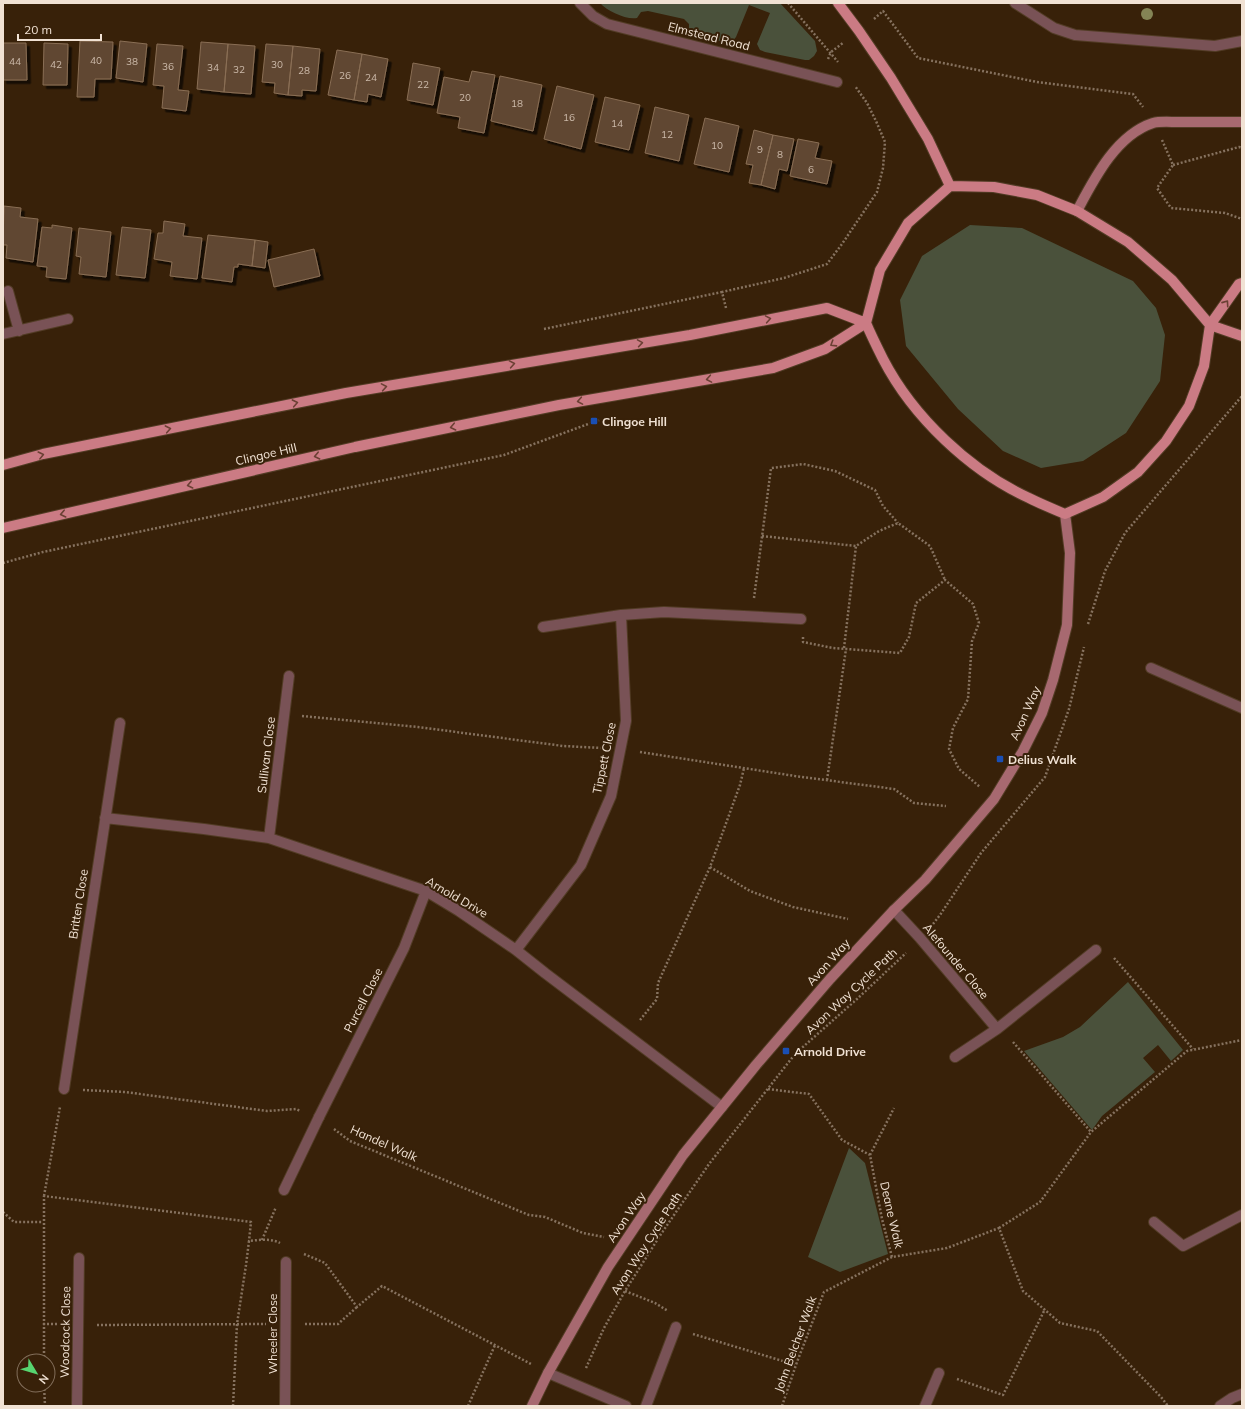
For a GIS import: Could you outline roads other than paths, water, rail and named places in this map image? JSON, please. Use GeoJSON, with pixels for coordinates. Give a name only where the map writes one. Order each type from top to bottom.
{"type":"FeatureCollection","features":[{"type":"Feature","properties":{"kind":"main road"},"geometry":{"type":"LineString","coordinates":[[838,3],[860,31],[921,126],[950,186]]}},
{"type":"Feature","properties":{"kind":"main road"},"geometry":{"type":"LineString","coordinates":[[1242,283],[1239,284],[1210,325],[1204,366],[1189,406],[1166,442],[1138,472],[1104,497],[1065,514],[1028,498],[992,478],[960,454],[936,430],[905,394],[883,360],[866,323],[880,270],[908,223],[950,186],[994,186],[1037,195],[1077,211],[1128,242],[1172,280],[1210,325],[1242,336]]}},
{"type":"Feature","properties":{"kind":"main road"},"geometry":{"type":"LineString","coordinates":[[3,465],[43,454],[346,393],[690,335],[827,308],[866,323]]}},
{"type":"Feature","properties":{"kind":"main road","name":"Clingoe Hill"},"geometry":{"type":"LineString","coordinates":[[3,528],[355,447],[560,405],[773,368],[825,349],[866,323]]}},
{"type":"Feature","properties":{"kind":"street","name":"Elmstead Road"},"geometry":{"type":"LineString","coordinates":[[580,3],[593,16],[607,24],[838,82]]}},
{"type":"Feature","properties":{"kind":"street"},"geometry":{"type":"LineString","coordinates":[[1015,3],[1054,28],[1075,35],[1215,46],[1242,42]]}},
{"type":"Feature","properties":{"kind":"street"},"geometry":{"type":"LineString","coordinates":[[1077,211],[1093,182],[1104,166],[1125,140],[1136,130],[1155,122],[1242,122]]}},
{"type":"Feature","properties":{"kind":"street"},"geometry":{"type":"LineString","coordinates":[[8,291],[19,330]]}},
{"type":"Feature","properties":{"kind":"street"},"geometry":{"type":"LineString","coordinates":[[3,334],[68,319]]}},
{"type":"Feature","properties":{"kind":"street","name":"Avon Way"},"geometry":{"type":"LineString","coordinates":[[532,1406],[548,1373],[608,1267],[683,1155],[756,1065],[830,979],[894,910],[925,880],[994,799],[1023,751],[1042,713],[1053,680],[1066,625],[1070,553],[1065,514]]}},
{"type":"Feature","properties":{"kind":"street"},"geometry":{"type":"LineString","coordinates":[[543,627],[621,615],[664,612],[801,619]]}},
{"type":"Feature","properties":{"kind":"street","name":"Tippett Close"},"geometry":{"type":"LineString","coordinates":[[516,950],[581,865],[611,796],[626,721],[621,615]]}},
{"type":"Feature","properties":{"kind":"street"},"geometry":{"type":"LineString","coordinates":[[1150,668],[1242,708]]}},
{"type":"Feature","properties":{"kind":"street","name":"Sullivan Close"},"geometry":{"type":"LineString","coordinates":[[269,838],[289,676]]}},
{"type":"Feature","properties":{"kind":"street","name":"Britten Close"},"geometry":{"type":"LineString","coordinates":[[64,1089],[120,723]]}},
{"type":"Feature","properties":{"kind":"street","name":"Arnold Drive"},"geometry":{"type":"LineString","coordinates":[[105,818],[269,838],[426,891],[459,911],[516,950],[722,1107]]}},
{"type":"Feature","properties":{"kind":"street","name":"Purcell Close"},"geometry":{"type":"LineString","coordinates":[[284,1190],[404,948],[426,891]]}},
{"type":"Feature","properties":{"kind":"street","name":"Alefounder Close"},"geometry":{"type":"LineString","coordinates":[[894,910],[999,1028]]}},
{"type":"Feature","properties":{"kind":"street"},"geometry":{"type":"LineString","coordinates":[[955,1057],[999,1028],[1096,950]]}},
{"type":"Feature","properties":{"kind":"street"},"geometry":{"type":"LineString","coordinates":[[1154,1222],[1183,1246],[1242,1215]]}},
{"type":"Feature","properties":{"kind":"street","name":"Woodcock Close"},"geometry":{"type":"LineString","coordinates":[[77,1406],[79,1258]]}},
{"type":"Feature","properties":{"kind":"street","name":"Wheeler Close"},"geometry":{"type":"LineString","coordinates":[[285,1406],[286,1262]]}},
{"type":"Feature","properties":{"kind":"street"},"geometry":{"type":"LineString","coordinates":[[646,1406],[676,1327]]}},
{"type":"Feature","properties":{"kind":"street"},"geometry":{"type":"LineString","coordinates":[[548,1373],[578,1387],[626,1406]]}},
{"type":"Feature","properties":{"kind":"street"},"geometry":{"type":"LineString","coordinates":[[925,1406],[939,1373]]}},
{"type":"Feature","properties":{"kind":"street"},"geometry":{"type":"LineString","coordinates":[[1220,1406],[1232,1398],[1242,1394]]}},
{"type":"Feature","properties":{"kind":"place","name":"Clingoe Hill"},"geometry":{"type":"Point","coordinates":[594,421]}},
{"type":"Feature","properties":{"kind":"place","name":"Delius Walk"},"geometry":{"type":"Point","coordinates":[1000,759]}},
{"type":"Feature","properties":{"kind":"place","name":"Arnold Drive"},"geometry":{"type":"Point","coordinates":[786,1051]}}]}
